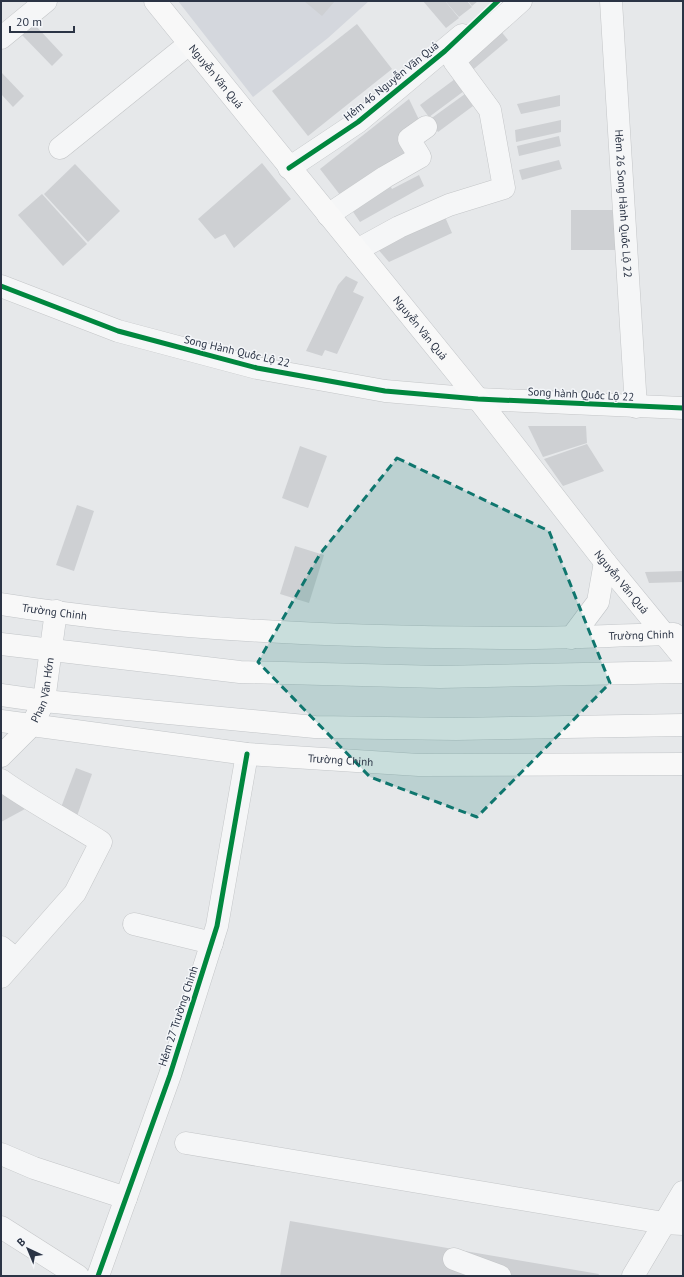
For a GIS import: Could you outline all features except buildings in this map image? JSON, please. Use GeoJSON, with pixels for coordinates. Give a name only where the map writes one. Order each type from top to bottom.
{"type":"FeatureCollection","features":[{"type":"Feature","properties":{"kind":"main road","name":"Nguyễn Văn Quá"},"geometry":{"type":"LineString","coordinates":[[154,1],[478,399],[605,562],[673,634],[683,657]]}},
{"type":"Feature","properties":{"kind":"main road"},"geometry":{"type":"LineString","coordinates":[[571,638],[598,602],[605,562]]}},
{"type":"Feature","properties":{"kind":"main road","name":"Trường Chinh"},"geometry":{"type":"LineString","coordinates":[[1,604],[56,612],[177,624],[337,635],[571,638],[673,634]]}},
{"type":"Feature","properties":{"kind":"main road","name":"Phan Văn Hớn"},"geometry":{"type":"LineString","coordinates":[[1,756],[32,725],[44,701],[56,612]]}},
{"type":"Feature","properties":{"kind":"main road"},"geometry":{"type":"LineString","coordinates":[[1,644],[240,672],[440,677],[683,672]]}},
{"type":"Feature","properties":{"kind":"main road"},"geometry":{"type":"LineString","coordinates":[[1,695],[44,701],[315,727],[456,729],[683,725]]}},
{"type":"Feature","properties":{"kind":"main road","name":"Trường Chinh"},"geometry":{"type":"LineString","coordinates":[[1,722],[247,754],[419,765],[683,764]]}},
{"type":"Feature","properties":{"kind":"main road"},"geometry":{"type":"LineString","coordinates":[[247,754],[252,722]]}},
{"type":"Feature","properties":{"kind":"street"},"geometry":{"type":"LineString","coordinates":[[1,38],[46,1]]}},
{"type":"Feature","properties":{"kind":"street","name":"Hẻm 46 Nguyễn Văn Quá"},"geometry":{"type":"LineString","coordinates":[[289,168],[358,122],[445,51],[498,1]]}},
{"type":"Feature","properties":{"kind":"street"},"geometry":{"type":"LineString","coordinates":[[357,250],[399,227],[449,205],[504,188],[490,110],[454,61],[521,1]]}},
{"type":"Feature","properties":{"kind":"street","name":"Hẻm 26 Song Hành Quốc Lộ 22"},"geometry":{"type":"LineString","coordinates":[[611,1],[636,406]]}},
{"type":"Feature","properties":{"kind":"street"},"geometry":{"type":"LineString","coordinates":[[60,148],[189,44]]}},
{"type":"Feature","properties":{"kind":"street"},"geometry":{"type":"LineString","coordinates":[[328,215],[372,185],[420,158],[409,139],[426,127]]}},
{"type":"Feature","properties":{"kind":"street","name":"Song Hành Quốc Lộ 22"},"geometry":{"type":"LineString","coordinates":[[1,286],[118,331],[257,368],[385,391],[478,399]]}},
{"type":"Feature","properties":{"kind":"street","name":"Song hành Quốc Lộ 22"},"geometry":{"type":"LineString","coordinates":[[478,399],[683,408]]}},
{"type":"Feature","properties":{"kind":"street","name":"Hẻm 27 Trường Chinh"},"geometry":{"type":"LineString","coordinates":[[98,1276],[170,1075],[217,926],[247,754]]}},
{"type":"Feature","properties":{"kind":"street"},"geometry":{"type":"LineString","coordinates":[[1,780],[32,802],[76,826],[101,842],[75,893],[8,953],[1,977]]}},
{"type":"Feature","properties":{"kind":"street"},"geometry":{"type":"LineString","coordinates":[[134,924],[212,942]]}},
{"type":"Feature","properties":{"kind":"street"},"geometry":{"type":"LineString","coordinates":[[186,1144],[674,1223]]}},
{"type":"Feature","properties":{"kind":"street"},"geometry":{"type":"LineString","coordinates":[[1,1154],[34,1168],[126,1198]]}},
{"type":"Feature","properties":{"kind":"street"},"geometry":{"type":"LineString","coordinates":[[633,1276],[674,1223],[683,1192]]}},
{"type":"Feature","properties":{"kind":"street"},"geometry":{"type":"LineString","coordinates":[[1,1227],[78,1276]]}},
{"type":"Feature","properties":{"kind":"street"},"geometry":{"type":"LineString","coordinates":[[454,1259],[500,1276]]}},
{"type":"Feature","properties":{"kind":"highlighted area"},"geometry":{"type":"Polygon","coordinates":[[[397,458],[549,531],[610,683],[477,817],[370,777],[258,662],[320,554],[397,458]]]}},
{"type":"Feature","properties":{"kind":"shaded area"},"geometry":{"type":"Polygon","coordinates":[[[178,1],[369,1],[328,38],[253,97],[178,1]]]}},
{"type":"Feature","properties":{"kind":"cycle path"},"geometry":{"type":"LineString","coordinates":[[289,168],[358,122],[445,51],[498,1]]}},
{"type":"Feature","properties":{"kind":"cycle path"},"geometry":{"type":"LineString","coordinates":[[1,286],[118,331],[257,368],[385,391],[478,399],[683,408]]}},
{"type":"Feature","properties":{"kind":"cycle path"},"geometry":{"type":"LineString","coordinates":[[98,1276],[170,1075],[217,926],[247,754]]}}]}
